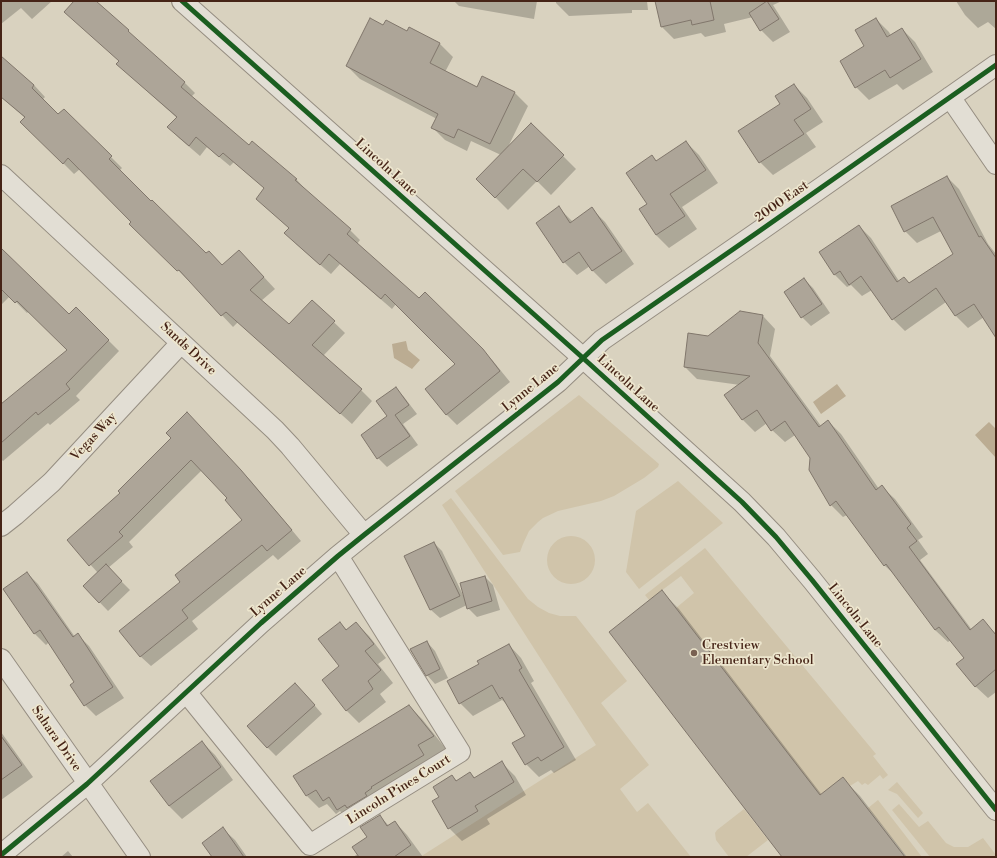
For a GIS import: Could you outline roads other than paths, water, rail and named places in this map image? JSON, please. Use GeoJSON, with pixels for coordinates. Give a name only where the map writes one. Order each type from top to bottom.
{"type":"FeatureCollection","features":[{"type":"Feature","properties":{"kind":"street","name":"Lincoln Lane"},"geometry":{"type":"LineString","coordinates":[[182,1],[732,493],[776,537],[822,592],[996,810]]}},
{"type":"Feature","properties":{"kind":"street","name":"2000 East"},"geometry":{"type":"LineString","coordinates":[[582,358],[602,340],[996,65]]}},
{"type":"Feature","properties":{"kind":"street"},"geometry":{"type":"LineString","coordinates":[[950,97],[996,164]]}},
{"type":"Feature","properties":{"kind":"street","name":"Sands Drive"},"geometry":{"type":"LineString","coordinates":[[1,175],[279,434],[364,535]]}},
{"type":"Feature","properties":{"kind":"street","name":"Vegas Way"},"geometry":{"type":"LineString","coordinates":[[1,526],[52,482],[181,343]]}},
{"type":"Feature","properties":{"kind":"street","name":"Lynne Lane"},"geometry":{"type":"LineString","coordinates":[[1,855],[88,784],[261,623],[338,556],[558,382],[582,358]]}},
{"type":"Feature","properties":{"kind":"street","name":"Lincoln Pines Court"},"geometry":{"type":"LineString","coordinates":[[186,692],[310,845],[460,752],[338,556]]}},
{"type":"Feature","properties":{"kind":"street","name":"Sahara Drive"},"geometry":{"type":"LineString","coordinates":[[1,659],[140,857]]}},
{"type":"Feature","properties":{"kind":"place","name":"Crestview Elementary School"},"geometry":{"type":"Point","coordinates":[694,653]}}]}
